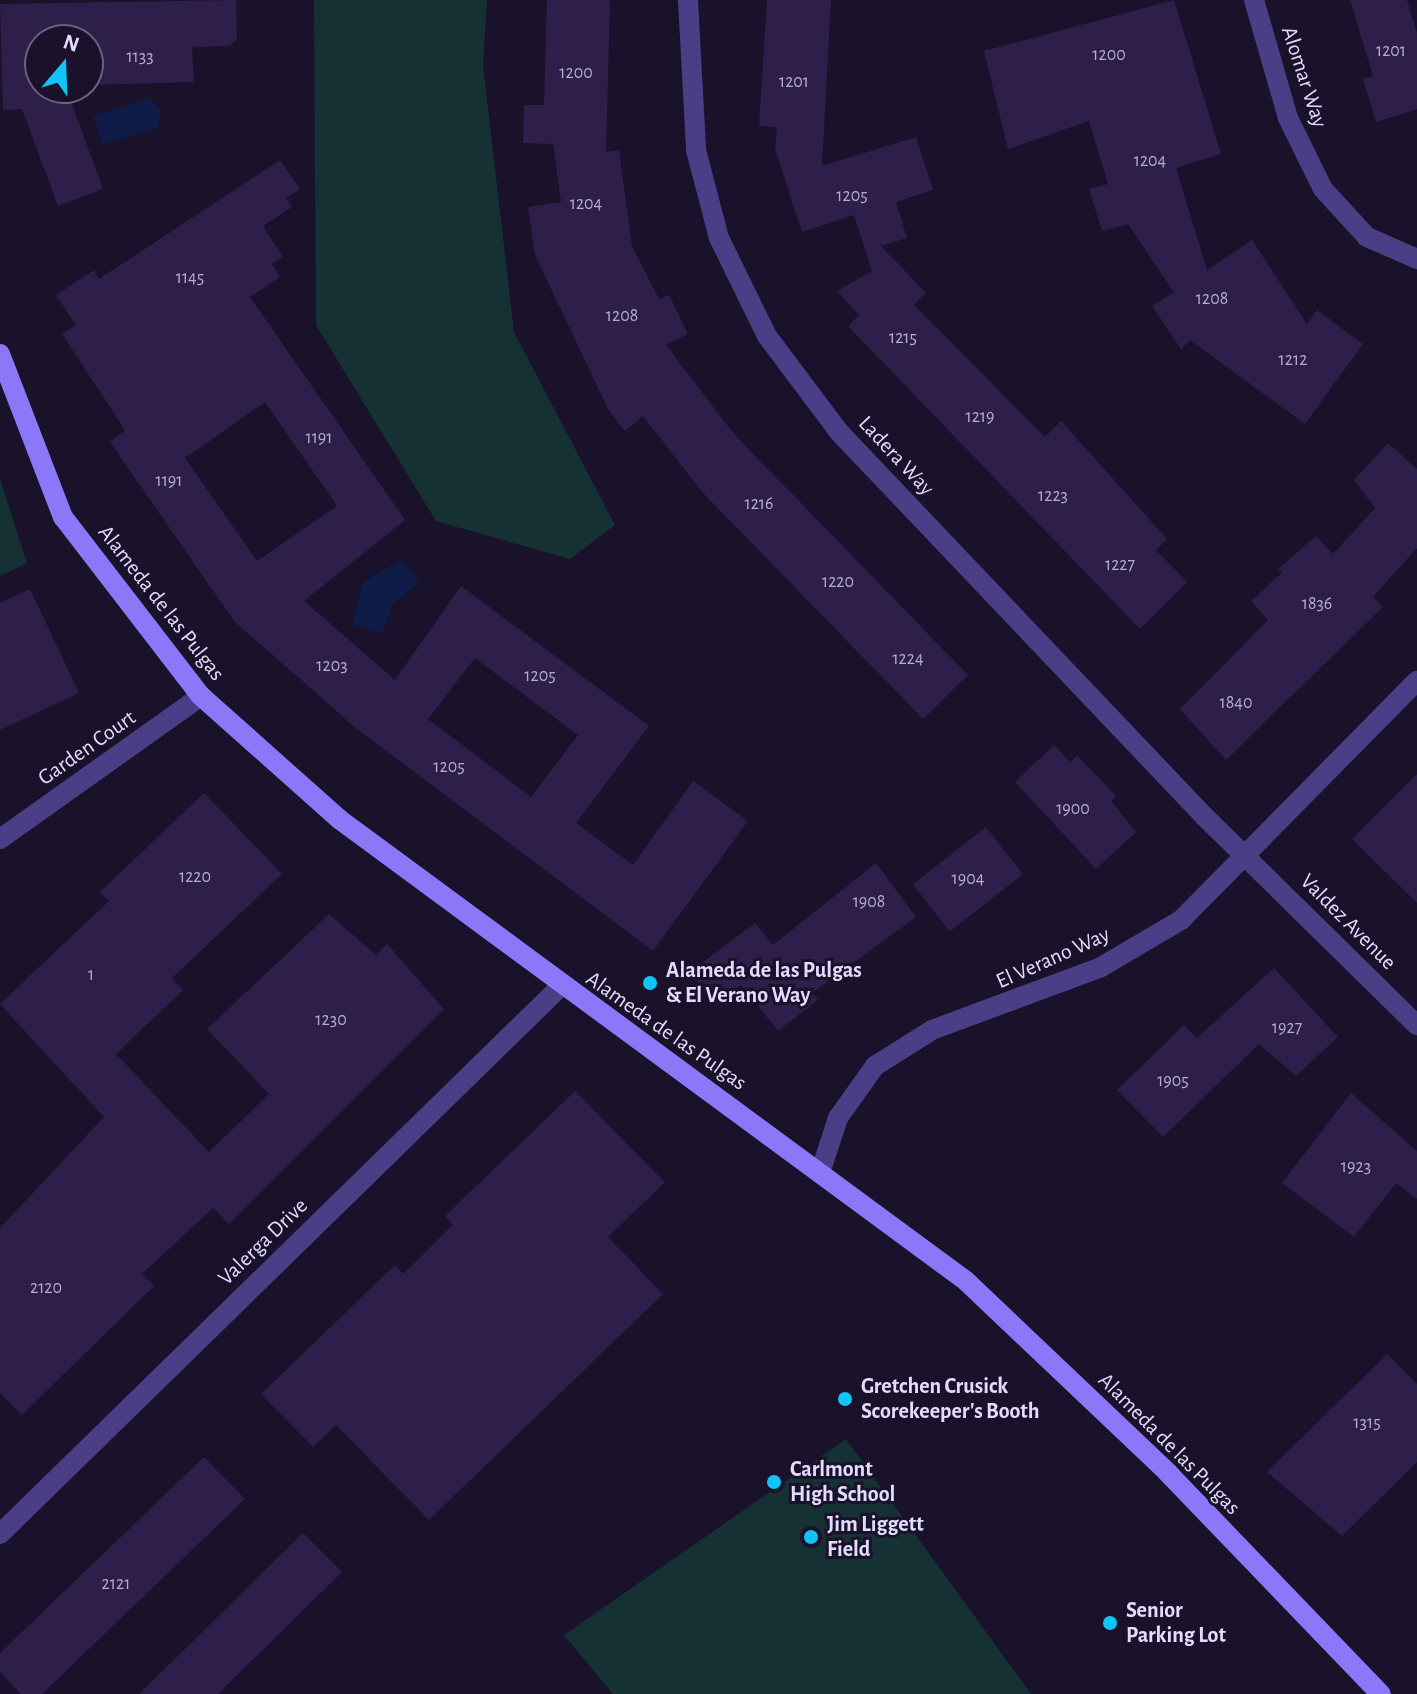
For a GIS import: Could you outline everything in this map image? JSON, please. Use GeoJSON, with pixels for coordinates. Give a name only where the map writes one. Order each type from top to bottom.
{"type":"FeatureCollection","features":[{"type":"Feature","properties":{"kind":"main road","name":"Alameda de las Pulgas"},"geometry":{"type":"LineString","coordinates":[[0,354],[63,517],[201,696],[339,819],[561,986],[821,1170],[966,1281],[1168,1473],[1381,1694]]}},
{"type":"Feature","properties":{"kind":"street","name":"Ladera Way"},"geometry":{"type":"LineString","coordinates":[[688,0],[696,150],[719,238],[767,336],[839,432],[1245,852]]}},
{"type":"Feature","properties":{"kind":"street","name":"Alomar Way"},"geometry":{"type":"LineString","coordinates":[[1254,0],[1288,118],[1323,189],[1367,237],[1417,259]]}},
{"type":"Feature","properties":{"kind":"street","name":"El Verano Way"},"geometry":{"type":"LineString","coordinates":[[821,1170],[838,1118],[875,1066],[932,1030],[1101,967],[1181,920],[1417,681]]}},
{"type":"Feature","properties":{"kind":"street","name":"Garden Court"},"geometry":{"type":"LineString","coordinates":[[0,839],[201,696]]}},
{"type":"Feature","properties":{"kind":"street","name":"Valdez Avenue"},"geometry":{"type":"LineString","coordinates":[[1245,852],[1417,1025]]}},
{"type":"Feature","properties":{"kind":"street","name":"Valerga Drive"},"geometry":{"type":"LineString","coordinates":[[0,1534],[561,986]]}},
{"type":"Feature","properties":{"kind":"green space"},"geometry":{"type":"Polygon","coordinates":[[[314,0],[487,0],[483,65],[514,332],[615,525],[570,559],[436,521],[316,325],[314,0]]]}},
{"type":"Feature","properties":{"kind":"green space"},"geometry":{"type":"Polygon","coordinates":[[[0,479],[27,563],[0,576],[0,479]]]}},
{"type":"Feature","properties":{"kind":"green space","name":"Jim Liggett Field"},"geometry":{"type":"Polygon","coordinates":[[[846,1439],[1031,1694],[613,1694],[564,1635],[846,1439]]]}},
{"type":"Feature","properties":{"kind":"water"},"geometry":{"type":"Polygon","coordinates":[[[150,98],[160,109],[159,127],[103,145],[93,116],[150,98]]]}},
{"type":"Feature","properties":{"kind":"water"},"geometry":{"type":"Polygon","coordinates":[[[400,560],[420,581],[393,604],[383,633],[352,625],[363,582],[400,560]]]}},
{"type":"Feature","properties":{"kind":"building"},"geometry":{"type":"Polygon","coordinates":[[[236,0],[237,39],[229,46],[192,47],[194,82],[104,85],[104,24],[24,24],[24,104],[72,104],[103,189],[58,206],[22,109],[3,110],[0,4],[236,0]]]}},
{"type":"Feature","properties":{"kind":"building"},"geometry":{"type":"Polygon","coordinates":[[[547,0],[610,0],[606,152],[619,150],[632,246],[659,299],[669,295],[688,334],[666,345],[734,434],[968,675],[923,719],[703,493],[643,416],[625,431],[608,409],[535,255],[528,207],[561,202],[553,144],[523,143],[524,105],[544,105],[547,0]]]}},
{"type":"Feature","properties":{"kind":"building"},"geometry":{"type":"Polygon","coordinates":[[[767,0],[831,0],[822,166],[916,137],[933,190],[896,202],[907,238],[881,246],[926,293],[914,305],[1045,437],[1061,421],[1167,539],[1156,550],[1187,582],[1140,629],[848,326],[859,315],[837,291],[872,271],[854,215],[802,232],[775,149],[777,127],[759,126],[767,0]]]}},
{"type":"Feature","properties":{"kind":"building"},"geometry":{"type":"Polygon","coordinates":[[[1174,0],[1221,154],[1176,168],[1207,270],[1252,240],[1307,324],[1317,310],[1363,344],[1305,424],[1190,340],[1181,349],[1152,306],[1174,292],[1128,224],[1102,231],[1089,189],[1108,184],[1089,121],[1008,149],[984,51],[1174,0]]]}},
{"type":"Feature","properties":{"kind":"building"},"geometry":{"type":"Polygon","coordinates":[[[1350,0],[1407,0],[1417,33],[1417,109],[1376,122],[1363,79],[1373,76],[1350,0]]]}},
{"type":"Feature","properties":{"kind":"building"},"geometry":{"type":"Polygon","coordinates":[[[280,160],[300,189],[286,198],[292,207],[263,226],[283,257],[272,264],[280,277],[250,297],[405,520],[304,601],[395,680],[461,586],[649,726],[576,823],[633,865],[693,781],[748,821],[653,951],[357,729],[234,621],[110,442],[125,430],[62,334],[76,325],[56,295],[94,270],[99,279],[280,160]],[[265,402],[185,458],[257,561],[337,506],[265,402]],[[475,658],[428,719],[531,797],[578,735],[475,658]]]}},
{"type":"Feature","properties":{"kind":"building"},"geometry":{"type":"Polygon","coordinates":[[[1388,443],[1417,469],[1417,548],[1373,597],[1383,607],[1226,760],[1180,709],[1268,620],[1251,601],[1282,573],[1278,569],[1316,536],[1333,554],[1375,508],[1354,480],[1388,443]]]}},
{"type":"Feature","properties":{"kind":"building"},"geometry":{"type":"Polygon","coordinates":[[[30,589],[79,693],[0,730],[0,603],[30,589]]]}},
{"type":"Feature","properties":{"kind":"building"},"geometry":{"type":"Polygon","coordinates":[[[1054,745],[1070,762],[1077,755],[1116,796],[1111,801],[1136,832],[1096,869],[1015,782],[1054,745]]]}},
{"type":"Feature","properties":{"kind":"building"},"geometry":{"type":"Polygon","coordinates":[[[1417,774],[1417,903],[1352,839],[1417,774]]]}},
{"type":"Feature","properties":{"kind":"building"},"geometry":{"type":"Polygon","coordinates":[[[204,793],[282,874],[172,978],[183,990],[116,1054],[209,1152],[269,1094],[207,1029],[329,914],[376,955],[387,944],[444,1009],[229,1224],[213,1208],[142,1274],[154,1286],[22,1415],[0,1393],[0,1228],[104,1117],[0,1004],[109,901],[100,892],[204,793]]]}},
{"type":"Feature","properties":{"kind":"building"},"geometry":{"type":"Polygon","coordinates":[[[986,827],[1023,874],[950,932],[913,884],[986,827]]]}},
{"type":"Feature","properties":{"kind":"building"},"geometry":{"type":"Polygon","coordinates":[[[876,863],[916,917],[812,993],[818,1000],[778,1031],[741,985],[717,1005],[690,972],[755,923],[773,945],[876,863]]]}},
{"type":"Feature","properties":{"kind":"building"},"geometry":{"type":"Polygon","coordinates":[[[1274,968],[1338,1037],[1296,1076],[1259,1044],[1163,1137],[1117,1090],[1184,1025],[1197,1038],[1274,968]]]}},
{"type":"Feature","properties":{"kind":"building"},"geometry":{"type":"Polygon","coordinates":[[[575,1091],[665,1182],[608,1237],[663,1294],[429,1520],[336,1425],[313,1447],[261,1394],[395,1265],[403,1274],[453,1225],[445,1216],[575,1091]]]}},
{"type":"Feature","properties":{"kind":"building"},"geometry":{"type":"Polygon","coordinates":[[[1351,1093],[1417,1151],[1417,1199],[1396,1183],[1354,1237],[1282,1183],[1351,1093]]]}},
{"type":"Feature","properties":{"kind":"building"},"geometry":{"type":"Polygon","coordinates":[[[1387,1354],[1417,1384],[1417,1462],[1342,1536],[1267,1472],[1387,1354]]]}},
{"type":"Feature","properties":{"kind":"building"},"geometry":{"type":"Polygon","coordinates":[[[204,1457],[245,1499],[42,1694],[21,1694],[0,1672],[0,1653],[204,1457]]]}},
{"type":"Feature","properties":{"kind":"building"},"geometry":{"type":"Polygon","coordinates":[[[303,1533],[342,1572],[218,1694],[139,1694],[303,1533]]]}},
{"type":"Feature","properties":{"kind":"place","name":"Alameda de las Pulgas & El Verano Way"},"geometry":{"type":"Point","coordinates":[650,983]}},
{"type":"Feature","properties":{"kind":"place","name":"Gretchen Crusick Scorekeeper's Booth"},"geometry":{"type":"Point","coordinates":[845,1399]}},
{"type":"Feature","properties":{"kind":"place","name":"Carlmont High School"},"geometry":{"type":"Point","coordinates":[774,1482]}},
{"type":"Feature","properties":{"kind":"place","name":"Jim Liggett Field"},"geometry":{"type":"Point","coordinates":[811,1537]}},
{"type":"Feature","properties":{"kind":"place","name":"Senior Parking Lot"},"geometry":{"type":"Point","coordinates":[1110,1623]}}]}
